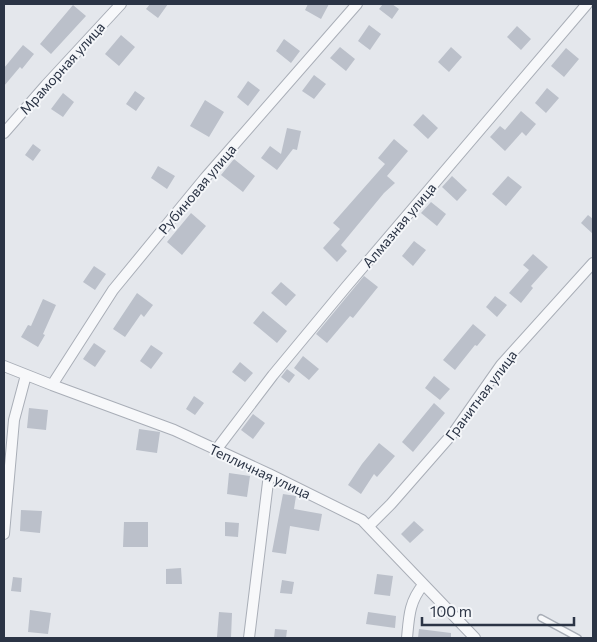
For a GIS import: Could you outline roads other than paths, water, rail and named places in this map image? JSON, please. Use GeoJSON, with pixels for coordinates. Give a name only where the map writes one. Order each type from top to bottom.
{"type":"FeatureCollection","features":[{"type":"Feature","properties":{"kind":"street","name":"Мраморная улица"},"geometry":{"type":"LineString","coordinates":[[4,133],[46,84],[121,4]]}},
{"type":"Feature","properties":{"kind":"street","name":"Рубиновая улица"},"geometry":{"type":"LineString","coordinates":[[52,386],[113,290],[205,178],[357,4]]}},
{"type":"Feature","properties":{"kind":"street","name":"Алмазная улица"},"geometry":{"type":"LineString","coordinates":[[216,450],[273,375],[346,287],[587,4]]}},
{"type":"Feature","properties":{"kind":"street","name":"Гранитная улица"},"geometry":{"type":"LineString","coordinates":[[369,526],[391,504],[454,432],[501,365],[593,263]]}},
{"type":"Feature","properties":{"kind":"street","name":"Тепличная улица"},"geometry":{"type":"LineString","coordinates":[[4,366],[52,386],[174,430],[270,474],[362,520],[475,638]]}},
{"type":"Feature","properties":{"kind":"street"},"geometry":{"type":"LineString","coordinates":[[4,534],[14,420],[26,375]]}},
{"type":"Feature","properties":{"kind":"street"},"geometry":{"type":"LineString","coordinates":[[249,638],[270,474]]}},
{"type":"Feature","properties":{"kind":"street"},"geometry":{"type":"LineString","coordinates":[[407,638],[410,610],[414,596],[423,585]]}},
{"type":"Feature","properties":{"kind":"lane"},"geometry":{"type":"LineString","coordinates":[[542,618],[578,638]]}}]}
